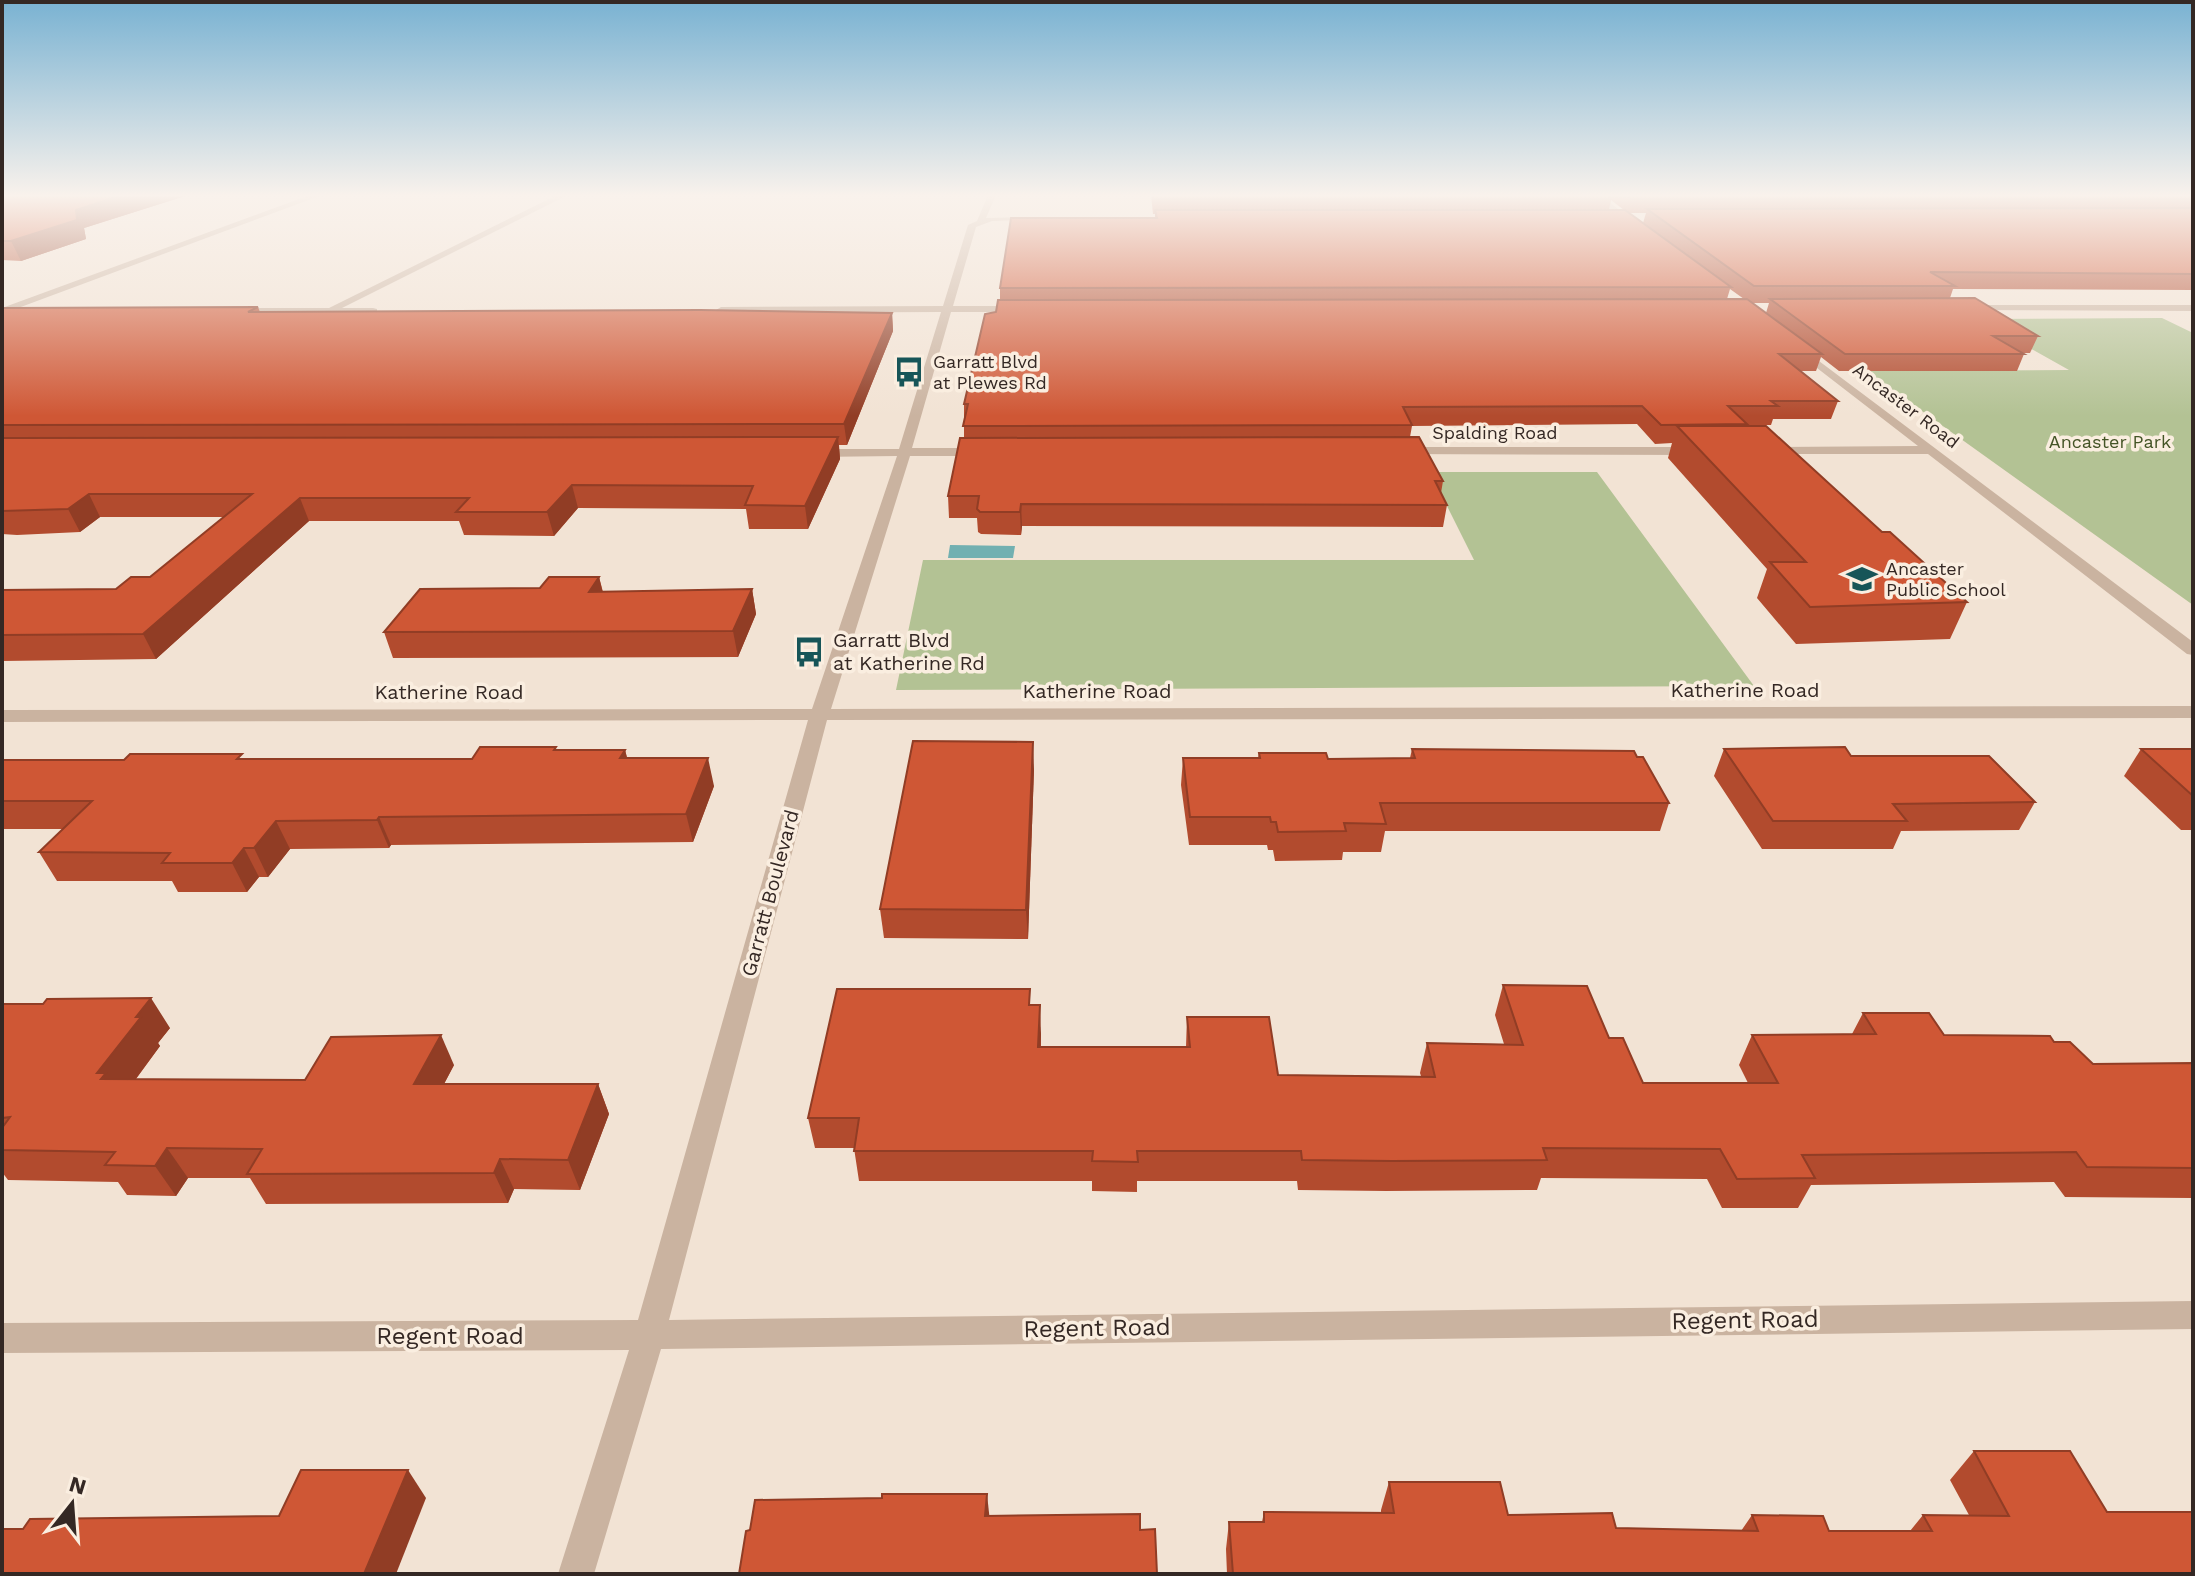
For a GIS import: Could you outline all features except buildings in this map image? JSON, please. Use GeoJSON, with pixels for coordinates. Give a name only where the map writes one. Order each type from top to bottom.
{"type":"FeatureCollection","features":[{"type":"Feature","properties":{"kind":"street"},"geometry":{"type":"LineString","coordinates":[[2,312],[119,269]]}},
{"type":"Feature","properties":{"kind":"street"},"geometry":{"type":"LineString","coordinates":[[326,311],[413,269]]}},
{"type":"Feature","properties":{"kind":"street","name":"Garratt Boulevard"},"geometry":{"type":"LineString","coordinates":[[576,1574],[626,1417],[821,712],[904,452],[958,269]]}},
{"type":"Feature","properties":{"kind":"street"},"geometry":{"type":"LineString","coordinates":[[1949,308],[2193,308]]}},
{"type":"Feature","properties":{"kind":"street"},"geometry":{"type":"LineString","coordinates":[[709,310],[1028,309]]}},
{"type":"Feature","properties":{"kind":"street"},"geometry":{"type":"LineString","coordinates":[[2,312],[43,310]]}},
{"type":"Feature","properties":{"kind":"street"},"geometry":{"type":"LineString","coordinates":[[217,311],[390,312]]}},
{"type":"Feature","properties":{"kind":"street","name":"Ancaster Road"},"geometry":{"type":"LineString","coordinates":[[1790,342],[2193,650]]}},
{"type":"Feature","properties":{"kind":"street"},"geometry":{"type":"LineString","coordinates":[[1750,451],[1931,450]]}},
{"type":"Feature","properties":{"kind":"street","name":"Spalding Road"},"geometry":{"type":"LineString","coordinates":[[1391,451],[1705,451]]}},
{"type":"Feature","properties":{"kind":"street"},"geometry":{"type":"LineString","coordinates":[[805,453],[1000,452]]}},
{"type":"Feature","properties":{"kind":"street","name":"Katherine Road"},"geometry":{"type":"LineString","coordinates":[[2,716],[821,712],[2193,712]]}},
{"type":"Feature","properties":{"kind":"street","name":"Regent Road"},"geometry":{"type":"LineString","coordinates":[[2,1338],[559,1336],[649,1332],[2193,1315]]}},
{"type":"Feature","properties":{"kind":"green space","name":"Ancaster Park"},"geometry":{"type":"Polygon","coordinates":[[[2162,318],[2193,333],[2193,605],[1866,371],[2069,370],[1978,319],[2162,318]]]}},
{"type":"Feature","properties":{"kind":"green space"},"geometry":{"type":"Polygon","coordinates":[[[1430,472],[1597,472],[1754,686],[896,690],[923,560],[1474,560],[1430,472]]]}},
{"type":"Feature","properties":{"kind":"water"},"geometry":{"type":"Polygon","coordinates":[[[950,545],[1015,546],[1013,558],[948,558],[950,545]]]}},
{"type":"Feature","properties":{"kind":"place","name":"Garratt Blvd at Plewes Rd"},"geometry":{"type":"Point","coordinates":[909,372]}},
{"type":"Feature","properties":{"kind":"place","name":"Ancaster Public School"},"geometry":{"type":"Point","coordinates":[1862,579]}},
{"type":"Feature","properties":{"kind":"place","name":"Garratt Blvd at Katherine Rd"},"geometry":{"type":"Point","coordinates":[809,652]}}]}
